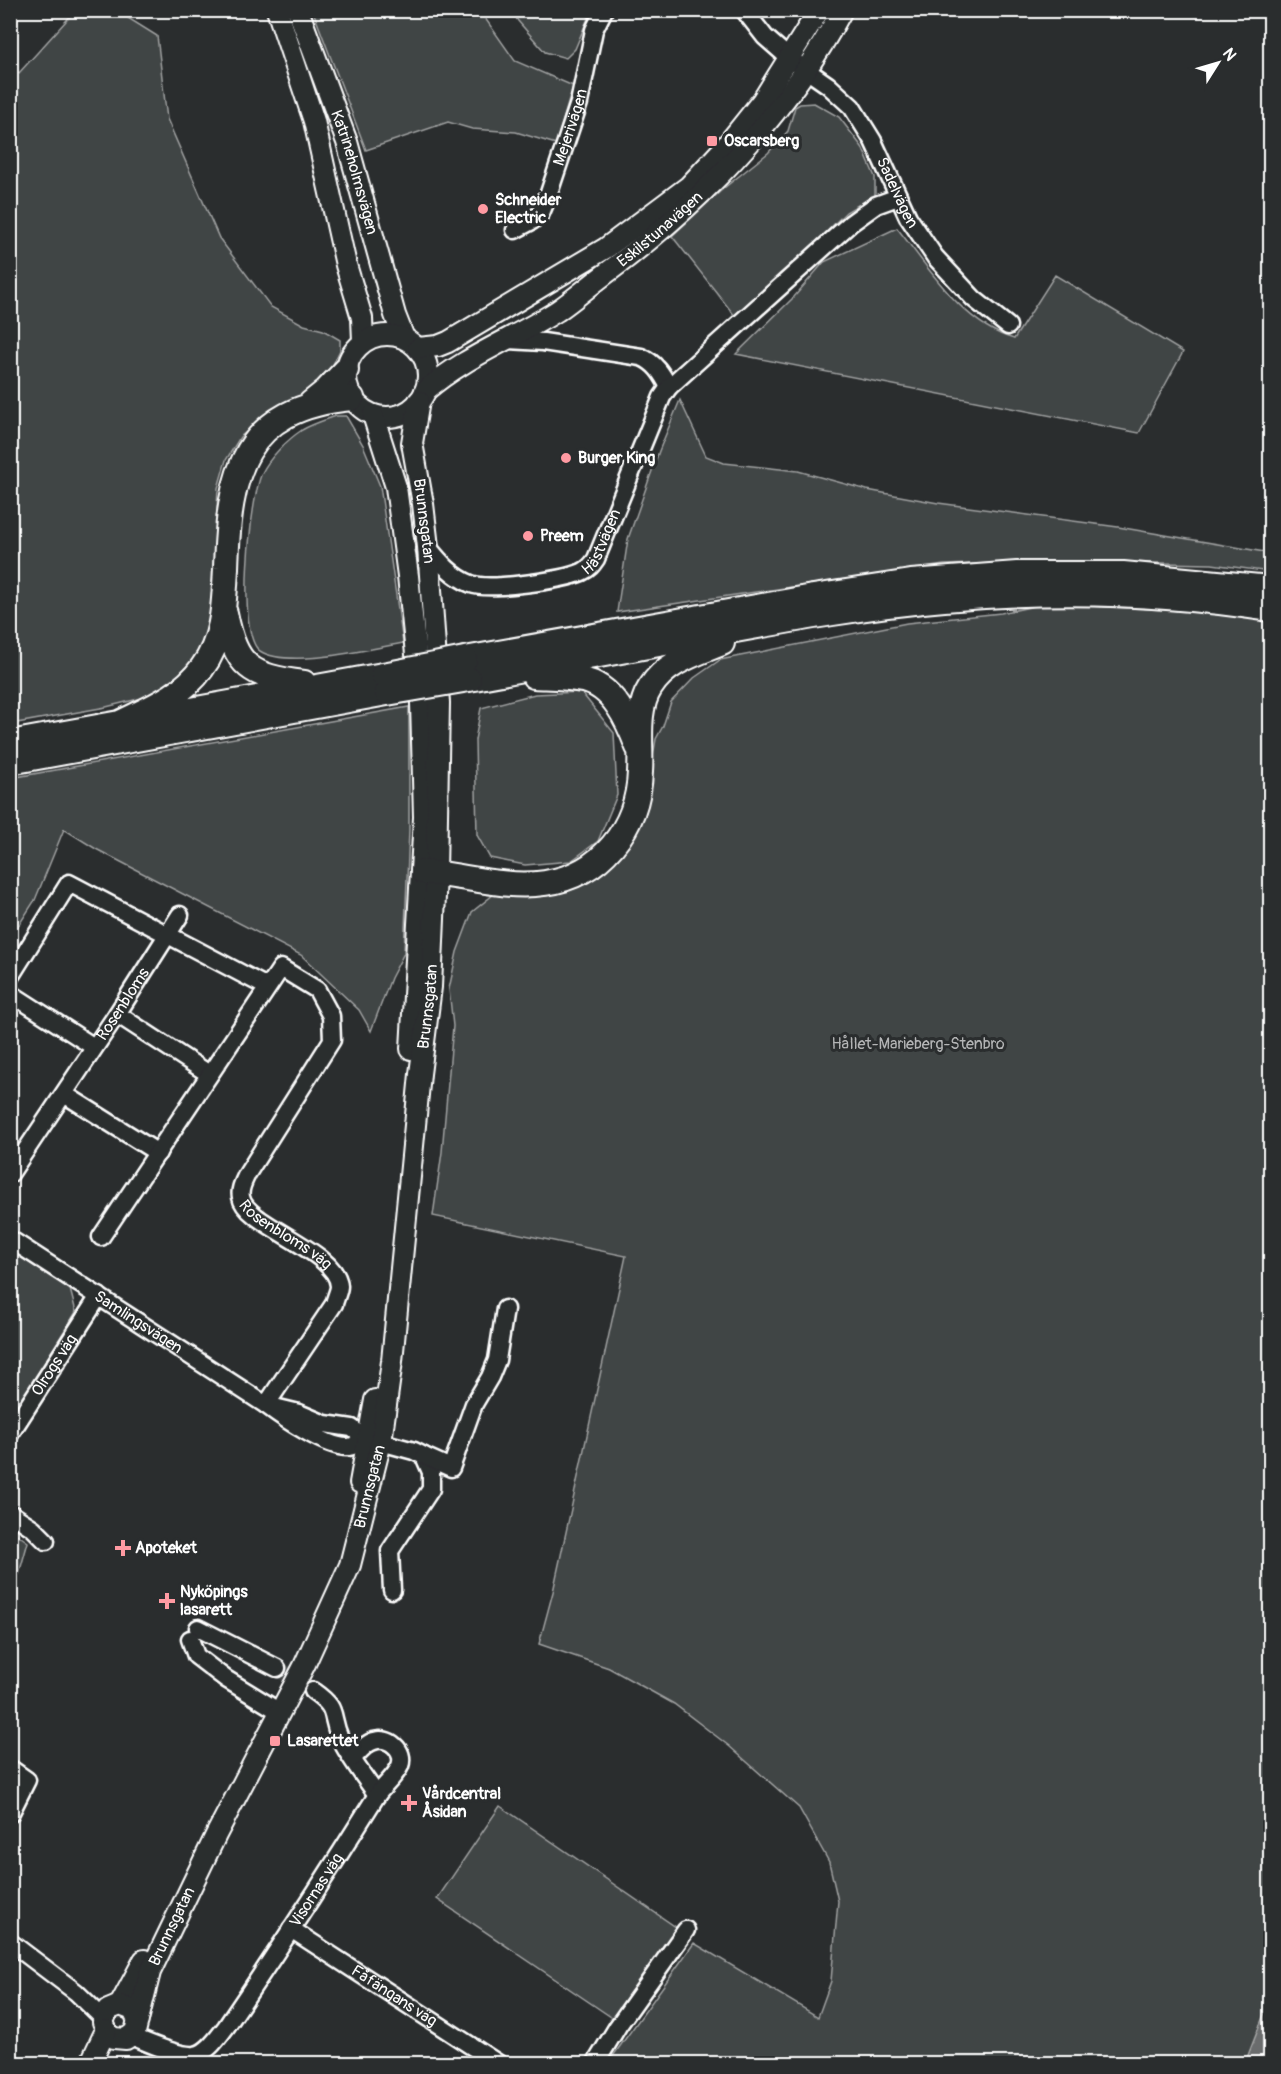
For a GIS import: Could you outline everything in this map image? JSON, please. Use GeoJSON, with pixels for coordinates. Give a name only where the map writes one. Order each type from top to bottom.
{"type":"FeatureCollection","features":[{"type":"Feature","properties":{"kind":"highway"},"geometry":{"type":"LineString","coordinates":[[306,408],[345,370]]}},
{"type":"Feature","properties":{"kind":"highway"},"geometry":{"type":"LineString","coordinates":[[120,723],[167,700],[191,681],[211,655],[224,608],[230,506],[234,483],[252,446],[274,424],[306,408],[352,398]]}},
{"type":"Feature","properties":{"kind":"highway"},"geometry":{"type":"LineString","coordinates":[[10,762],[813,597],[911,582],[1017,574],[1123,574],[1270,588]]}},
{"type":"Feature","properties":{"kind":"highway"},"geometry":{"type":"LineString","coordinates":[[499,673],[769,624],[904,603],[1002,595],[1119,595],[1182,598],[1270,609]]}},
{"type":"Feature","properties":{"kind":"highway"},"geometry":{"type":"LineString","coordinates":[[224,608],[234,648],[250,668],[258,674],[282,680],[324,686]]}},
{"type":"Feature","properties":{"kind":"highway"},"geometry":{"type":"LineString","coordinates":[[429,873],[527,885],[556,881],[580,872],[602,857],[629,822],[638,791],[644,699],[650,688],[662,673],[680,660],[769,624]]}},
{"type":"Feature","properties":{"kind":"highway"},"geometry":{"type":"LineString","coordinates":[[467,669],[583,680],[595,684],[605,691],[622,711],[640,753]]}},
{"type":"Feature","properties":{"kind":"highway"},"geometry":{"type":"LineString","coordinates":[[10,742],[324,686],[385,684]]}},
{"type":"Feature","properties":{"kind":"main road","name":"Katrineholmsvägen"},"geometry":{"type":"LineString","coordinates":[[277,10],[314,121],[346,265],[362,318],[363,341]]}},
{"type":"Feature","properties":{"kind":"main road","name":"Katrineholmsvägen"},"geometry":{"type":"LineString","coordinates":[[298,10],[347,142],[395,315],[411,343]]}},
{"type":"Feature","properties":{"kind":"main road","name":"Eskilstunavägen"},"geometry":{"type":"LineString","coordinates":[[422,396],[460,364],[508,340],[557,310],[669,224],[729,167],[753,139],[797,64],[819,10]]}},
{"type":"Feature","properties":{"kind":"main road","name":"Eskilstunavägen"},"geometry":{"type":"LineString","coordinates":[[411,343],[438,346],[448,342],[606,248],[689,186],[842,10]]}},
{"type":"Feature","properties":{"kind":"main road"},"geometry":{"type":"LineString","coordinates":[[383,334],[411,343],[424,358],[428,369],[428,380],[422,396],[409,410],[396,416],[373,415],[361,408],[352,398],[347,387],[345,370],[351,354],[363,341],[383,334]]}},
{"type":"Feature","properties":{"kind":"main road","name":"Brunnsgatan"},"geometry":{"type":"LineString","coordinates":[[422,396],[412,443],[428,548],[440,703],[429,873]]}},
{"type":"Feature","properties":{"kind":"main road","name":"Brunnsgatan"},"geometry":{"type":"LineString","coordinates":[[90,2064],[121,2023],[150,1972],[216,1836],[304,1666],[350,1565],[393,1349],[420,1074],[431,987],[429,873],[424,817],[421,704],[408,576],[396,487],[373,415]]}},
{"type":"Feature","properties":{"kind":"main road","name":"Brunnsgatan"},"geometry":{"type":"LineString","coordinates":[[101,2064],[112,2047],[121,2023]]}},
{"type":"Feature","properties":{"kind":"street","name":"Mejerivägen"},"geometry":{"type":"LineString","coordinates":[[515,230],[541,213],[548,196],[579,103],[594,30],[604,10]]}},
{"type":"Feature","properties":{"kind":"street","name":"Sadelvägen"},"geometry":{"type":"LineString","coordinates":[[744,10],[765,38],[828,85],[852,108],[873,141],[898,197],[935,257],[974,299],[1008,326]]}},
{"type":"Feature","properties":{"kind":"street","name":"Hästvägen"},"geometry":{"type":"LineString","coordinates":[[428,548],[451,572],[473,585],[498,587],[567,576],[590,568],[596,559],[662,397],[669,387],[851,223],[876,206],[898,197]]}},
{"type":"Feature","properties":{"kind":"street"},"geometry":{"type":"LineString","coordinates":[[508,340],[543,342],[648,359],[655,365],[669,387]]}},
{"type":"Feature","properties":{"kind":"street"},"geometry":{"type":"LineString","coordinates":[[10,977],[69,883],[267,987]]}},
{"type":"Feature","properties":{"kind":"street","name":"Rosenbloms"},"geometry":{"type":"LineString","coordinates":[[10,1174],[180,915]]}},
{"type":"Feature","properties":{"kind":"street","name":"Rosenbloms väg"},"geometry":{"type":"LineString","coordinates":[[101,1237],[281,968],[317,990],[331,1016],[332,1040],[247,1174],[241,1187],[241,1198],[250,1212],[321,1258],[334,1271],[339,1285],[334,1304],[266,1405]]}},
{"type":"Feature","properties":{"kind":"street"},"geometry":{"type":"LineString","coordinates":[[10,993],[94,1047]]}},
{"type":"Feature","properties":{"kind":"street"},"geometry":{"type":"LineString","coordinates":[[117,1014],[208,1074]]}},
{"type":"Feature","properties":{"kind":"street"},"geometry":{"type":"LineString","coordinates":[[64,1094],[158,1153]]}},
{"type":"Feature","properties":{"kind":"street","name":"Samlingsvägen"},"geometry":{"type":"LineString","coordinates":[[10,1239],[266,1405],[293,1425],[332,1443],[348,1447],[374,1441]]}},
{"type":"Feature","properties":{"kind":"street","name":"Olrogs väg"},"geometry":{"type":"LineString","coordinates":[[10,1434],[99,1296]]}},
{"type":"Feature","properties":{"kind":"street"},"geometry":{"type":"LineString","coordinates":[[374,1441],[414,1451],[451,1468],[466,1423],[497,1360],[506,1310]]}},
{"type":"Feature","properties":{"kind":"street"},"geometry":{"type":"LineString","coordinates":[[392,1590],[390,1551],[431,1489],[430,1472],[424,1456]]}},
{"type":"Feature","properties":{"kind":"street"},"geometry":{"type":"LineString","coordinates":[[10,1513],[33,1528],[46,1541]]}},
{"type":"Feature","properties":{"kind":"street"},"geometry":{"type":"LineString","coordinates":[[277,1668],[194,1634],[196,1656],[226,1679],[280,1712]]}},
{"type":"Feature","properties":{"kind":"street"},"geometry":{"type":"LineString","coordinates":[[313,1690],[325,1699],[333,1711],[340,1738],[376,1795]]}},
{"type":"Feature","properties":{"kind":"street","name":"Visornas väg"},"geometry":{"type":"LineString","coordinates":[[10,1941],[76,1992],[121,2023],[180,2053],[195,2055],[210,2046],[226,2027],[339,1857],[376,1795],[392,1779],[401,1763],[400,1751],[393,1743],[382,1739],[371,1741],[353,1758]]}},
{"type":"Feature","properties":{"kind":"street"},"geometry":{"type":"LineString","coordinates":[[10,1768],[27,1780],[10,1814]]}},
{"type":"Feature","properties":{"kind":"street","name":"Fåfängans väg"},"geometry":{"type":"LineString","coordinates":[[291,1929],[499,2064]]}},
{"type":"Feature","properties":{"kind":"street"},"geometry":{"type":"LineString","coordinates":[[595,2064],[618,2026],[686,1930]]}},
{"type":"Feature","properties":{"kind":"green space"},"geometry":{"type":"Polygon","coordinates":[[[75,11],[117,11],[157,36],[167,119],[219,238],[271,307],[304,325],[323,330],[340,340],[340,350],[325,381],[259,421],[240,437],[226,460],[218,488],[211,626],[206,648],[174,683],[150,696],[106,707],[11,724],[10,66],[19,73],[75,11]]]}},
{"type":"Feature","properties":{"kind":"green space"},"geometry":{"type":"Polygon","coordinates":[[[313,11],[480,11],[515,61],[573,86],[556,144],[516,132],[472,129],[448,122],[366,150],[313,11]]]}},
{"type":"Feature","properties":{"kind":"green space"},"geometry":{"type":"Polygon","coordinates":[[[512,11],[591,11],[575,49],[566,58],[545,52],[512,11]]]}},
{"type":"Feature","properties":{"kind":"green space"},"geometry":{"type":"Polygon","coordinates":[[[814,103],[839,117],[862,147],[875,177],[875,195],[846,212],[794,265],[735,316],[672,236],[724,188],[768,153],[788,131],[795,107],[800,104],[814,103]]]}},
{"type":"Feature","properties":{"kind":"green space"},"geometry":{"type":"Polygon","coordinates":[[[897,228],[948,293],[978,321],[995,332],[1014,339],[1055,275],[1183,352],[1139,433],[736,354],[794,297],[824,262],[897,228]]]}},
{"type":"Feature","properties":{"kind":"green space"},"geometry":{"type":"Polygon","coordinates":[[[680,400],[706,456],[724,463],[798,471],[867,490],[938,503],[1118,527],[1270,553],[1270,572],[1212,564],[1059,561],[944,565],[617,612],[628,539],[680,400]]]}},
{"type":"Feature","properties":{"kind":"green space"},"geometry":{"type":"Polygon","coordinates":[[[336,416],[346,416],[363,445],[380,486],[403,643],[330,656],[290,658],[273,656],[260,651],[253,640],[248,620],[248,566],[257,487],[265,467],[296,434],[336,416]]]}},
{"type":"Feature","properties":{"kind":"green space","name":"Hållet-Marieberg-Stenbro"},"geometry":{"type":"Polygon","coordinates":[[[1045,604],[1250,614],[1270,618],[1270,2063],[608,2063],[694,1943],[818,2017],[831,1981],[838,1901],[829,1862],[799,1808],[729,1746],[674,1704],[609,1668],[539,1644],[553,1592],[626,1256],[433,1216],[442,1152],[453,1026],[449,989],[457,952],[472,912],[493,895],[513,892],[550,895],[578,885],[650,774],[656,739],[671,702],[694,678],[720,660],[907,623],[1001,613],[1045,604]]]}},
{"type":"Feature","properties":{"kind":"green space"},"geometry":{"type":"Polygon","coordinates":[[[581,692],[614,733],[617,795],[598,841],[571,861],[525,865],[490,858],[477,835],[475,740],[481,708],[535,694],[581,692]]]}},
{"type":"Feature","properties":{"kind":"green space"},"geometry":{"type":"Polygon","coordinates":[[[409,707],[409,830],[404,953],[391,978],[371,1031],[359,1010],[301,955],[96,849],[64,829],[35,900],[15,931],[11,928],[11,778],[409,707]]]}},
{"type":"Feature","properties":{"kind":"green space"},"geometry":{"type":"Polygon","coordinates":[[[11,1251],[70,1289],[76,1312],[11,1417],[11,1251]]]}},
{"type":"Feature","properties":{"kind":"green space"},"geometry":{"type":"Polygon","coordinates":[[[11,1530],[28,1542],[19,1574],[11,1588],[11,1530]]]}},
{"type":"Feature","properties":{"kind":"green space"},"geometry":{"type":"Polygon","coordinates":[[[500,1806],[680,1930],[617,2021],[437,1899],[500,1806]]]}},
{"type":"Feature","properties":{"kind":"shaded area"},"geometry":{"type":"Polygon","coordinates":[[[1270,1999],[1270,2063],[1245,2063],[1270,1999]]]}},
{"type":"Feature","properties":{"kind":"tunnel"},"geometry":{"type":"LineString","coordinates":[[277,1668],[313,1691]]}},
{"type":"Feature","properties":{"kind":"place","name":"Oscarsberg"},"geometry":{"type":"Point","coordinates":[712,141]}},
{"type":"Feature","properties":{"kind":"place","name":"Schneider Electric"},"geometry":{"type":"Point","coordinates":[483,209]}},
{"type":"Feature","properties":{"kind":"place","name":"Burger King"},"geometry":{"type":"Point","coordinates":[566,458]}},
{"type":"Feature","properties":{"kind":"place","name":"Preem"},"geometry":{"type":"Point","coordinates":[528,536]}},
{"type":"Feature","properties":{"kind":"place","name":"Apoteket"},"geometry":{"type":"Point","coordinates":[123,1548]}},
{"type":"Feature","properties":{"kind":"place","name":"Nyköpings lasarett"},"geometry":{"type":"Point","coordinates":[167,1601]}},
{"type":"Feature","properties":{"kind":"place","name":"Lasarettet"},"geometry":{"type":"Point","coordinates":[275,1741]}},
{"type":"Feature","properties":{"kind":"place","name":"Vårdcentral Åsidan"},"geometry":{"type":"Point","coordinates":[409,1803]}}]}
